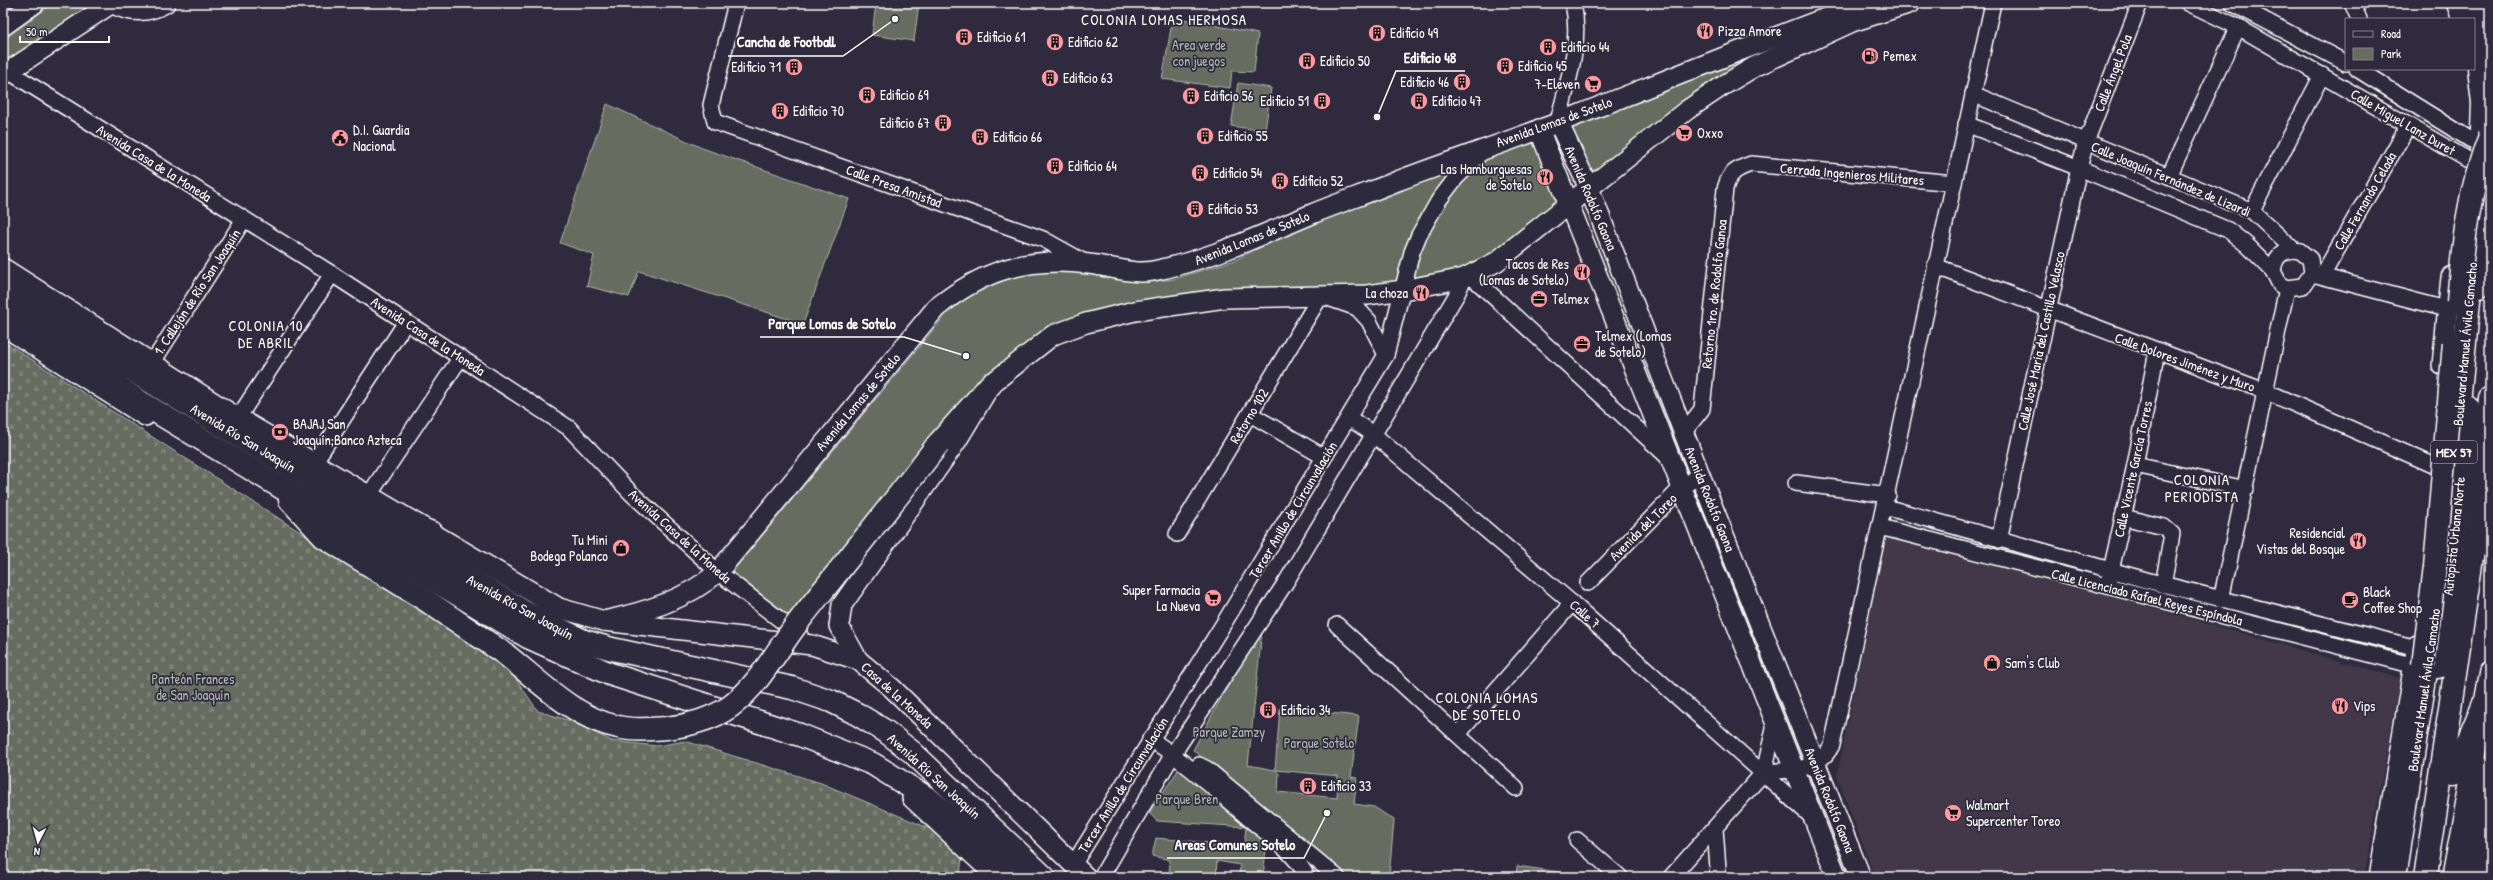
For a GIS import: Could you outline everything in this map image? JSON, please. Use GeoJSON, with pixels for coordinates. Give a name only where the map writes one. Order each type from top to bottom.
{"type":"FeatureCollection","features":[{"type":"Feature","properties":{"kind":"highway"},"geometry":{"type":"LineString","coordinates":[[2468,3],[2473,18]]}},
{"type":"Feature","properties":{"kind":"highway"},"geometry":{"type":"LineString","coordinates":[[2478,3],[2490,68]]}},
{"type":"Feature","properties":{"kind":"highway","name":"Boulevard Manuel Ávila Camacho"},"geometry":{"type":"LineString","coordinates":[[2394,877],[2439,585],[2464,365],[2482,135],[2483,103],[2475,33]]}},
{"type":"Feature","properties":{"kind":"highway"},"geometry":{"type":"LineString","coordinates":[[2398,764],[2412,723],[2418,660],[2435,567],[2465,224],[2484,140]]}},
{"type":"Feature","properties":{"kind":"highway","name":"Autopista Urbana Norte"},"geometry":{"type":"LineString","coordinates":[[2405,877],[2442,641],[2457,510],[2474,346],[2484,140]]}},
{"type":"Feature","properties":{"kind":"highway","name":"Avenida Río San Joaquín"},"geometry":{"type":"LineString","coordinates":[[3,291],[13,316],[180,426],[528,637],[571,658],[610,674],[800,735],[873,764],[929,799],[1018,877]]}},
{"type":"Feature","properties":{"kind":"highway","name":"Avenida Río San Joaquín"},"geometry":{"type":"LineString","coordinates":[[13,316],[338,496],[510,604],[556,630],[584,641],[792,688],[830,700],[857,714],[885,731],[912,752],[1044,877]]}},
{"type":"Feature","properties":{"kind":"highway"},"geometry":{"type":"LineString","coordinates":[[2432,487],[2464,365]]}},
{"type":"Feature","properties":{"kind":"highway"},"geometry":{"type":"LineString","coordinates":[[278,486],[324,537],[427,601],[505,654],[566,703],[591,718],[618,727],[643,730],[663,728],[703,720],[730,706],[750,688],[796,625],[938,444],[991,384]]}},
{"type":"Feature","properties":{"kind":"highway","name":"Autopista Urbana Norte"},"geometry":{"type":"LineString","coordinates":[[2425,877],[2473,551],[2490,398]]}},
{"type":"Feature","properties":{"kind":"highway"},"geometry":{"type":"LineString","coordinates":[[338,496],[432,532]]}},
{"type":"Feature","properties":{"kind":"highway"},"geometry":{"type":"LineString","coordinates":[[2437,877],[2454,774],[2463,684],[2490,496]]}},
{"type":"Feature","properties":{"kind":"highway"},"geometry":{"type":"LineString","coordinates":[[2454,774],[2483,705]]}},
{"type":"Feature","properties":{"kind":"highway"},"geometry":{"type":"LineString","coordinates":[[2465,877],[2490,767]]}},
{"type":"Feature","properties":{"kind":"main road"},"geometry":{"type":"LineString","coordinates":[[3,26],[35,3]]}},
{"type":"Feature","properties":{"kind":"main road"},"geometry":{"type":"LineString","coordinates":[[6,73],[112,3],[125,9],[138,11],[152,9],[165,3]]}},
{"type":"Feature","properties":{"kind":"main road","name":"Avenida Lomas de Sotelo"},"geometry":{"type":"LineString","coordinates":[[604,621],[642,612],[686,595],[718,572],[936,308],[955,293],[977,280],[1007,267],[1031,263],[1086,263],[1149,272],[1190,263],[1234,248],[1314,213],[1488,146],[1558,122],[1866,3]]}},
{"type":"Feature","properties":{"kind":"main road"},"geometry":{"type":"LineString","coordinates":[[858,660],[839,626],[842,605],[956,442],[991,384],[1053,335],[1086,323],[1135,311],[1225,298],[1367,295],[1403,290],[1467,277],[1496,262],[1687,110],[1754,67],[1852,22],[1911,3]]}},
{"type":"Feature","properties":{"kind":"main road"},"geometry":{"type":"LineString","coordinates":[[2456,3],[2462,18]]}},
{"type":"Feature","properties":{"kind":"main road","name":"Boulevard Manuel Ávila Camacho"},"geometry":{"type":"LineString","coordinates":[[2418,660],[2446,309],[2470,161],[2484,140],[2472,70]]}},
{"type":"Feature","properties":{"kind":"main road","name":"Avenida Rodolfo Gaona"},"geometry":{"type":"LineString","coordinates":[[1558,122],[1589,188],[1700,475],[1861,877]]}},
{"type":"Feature","properties":{"kind":"main road","name":"Avenida Rodolfo Gaona"},"geometry":{"type":"LineString","coordinates":[[1539,129],[1793,770],[1837,877]]}},
{"type":"Feature","properties":{"kind":"main road","name":"Avenida Río San Joaquín"},"geometry":{"type":"LineString","coordinates":[[3,268],[151,364],[238,418],[559,608],[604,621]]}},
{"type":"Feature","properties":{"kind":"main road","name":"Casa de la Moneda"},"geometry":{"type":"LineString","coordinates":[[604,621],[812,645],[858,660],[892,688],[1080,871]]}},
{"type":"Feature","properties":{"kind":"main road"},"geometry":{"type":"LineString","coordinates":[[2452,877],[2490,670]]}},
{"type":"Feature","properties":{"kind":"main road"},"geometry":{"type":"LineString","coordinates":[[873,764],[997,877]]}},
{"type":"Feature","properties":{"kind":"main road","name":"Boulevard Manuel Ávila Camacho"},"geometry":{"type":"LineString","coordinates":[[2380,877],[2398,764]]}},
{"type":"Feature","properties":{"kind":"street","name":"Calle Presa Amistad"},"geometry":{"type":"LineString","coordinates":[[736,3],[711,105],[712,116],[715,122],[1043,239],[1086,263]]}},
{"type":"Feature","properties":{"kind":"street"},"geometry":{"type":"LineString","coordinates":[[1558,122],[1575,51],[1577,26],[1573,3]]}},
{"type":"Feature","properties":{"kind":"street"},"geometry":{"type":"LineString","coordinates":[[1764,772],[1793,770],[1816,764],[1826,757],[1832,745],[1886,501],[1992,3]]}},
{"type":"Feature","properties":{"kind":"street","name":"Calle Ángel Pola"},"geometry":{"type":"LineString","coordinates":[[2086,142],[2140,3]]}},
{"type":"Feature","properties":{"kind":"street","name":"Calle Miguel Lanz Duret"},"geometry":{"type":"LineString","coordinates":[[2188,3],[2238,27],[2470,161]]}},
{"type":"Feature","properties":{"kind":"street"},"geometry":{"type":"LineString","coordinates":[[2232,3],[2345,62]]}},
{"type":"Feature","properties":{"kind":"street"},"geometry":{"type":"LineString","coordinates":[[2352,3],[2359,18]]}},
{"type":"Feature","properties":{"kind":"street"},"geometry":{"type":"LineString","coordinates":[[2169,176],[2238,27]]}},
{"type":"Feature","properties":{"kind":"street","name":"Calle Miguel Lanz Duret"},"geometry":{"type":"LineString","coordinates":[[2361,70],[2484,140]]}},
{"type":"Feature","properties":{"kind":"street","name":"Avenida Casa de la Moneda"},"geometry":{"type":"LineString","coordinates":[[6,73],[332,274],[462,356],[569,428],[632,494],[718,572],[812,645]]}},
{"type":"Feature","properties":{"kind":"street"},"geometry":{"type":"LineString","coordinates":[[2252,211],[2322,75]]}},
{"type":"Feature","properties":{"kind":"street","name":"Calle Joaquín Fernández de Lizardi"},"geometry":{"type":"LineString","coordinates":[[1973,94],[2252,211],[2294,250],[2300,251],[2310,260],[2317,275]]}},
{"type":"Feature","properties":{"kind":"street","name":"Calle Joaquín Fernández de Lizardi"},"geometry":{"type":"LineString","coordinates":[[1966,124],[2079,168],[2228,230],[2247,245],[2273,271],[2278,281],[2287,288]]}},
{"type":"Feature","properties":{"kind":"street","name":"Calle Fernando Celada"},"geometry":{"type":"LineString","coordinates":[[2317,275],[2408,126]]}},
{"type":"Feature","properties":{"kind":"street","name":"Calle José María del Castillo Velasco"},"geometry":{"type":"LineString","coordinates":[[1999,540],[2079,168],[2086,142]]}},
{"type":"Feature","properties":{"kind":"street","name":"Tercer Anillo de Circunvalación"},"geometry":{"type":"LineString","coordinates":[[1080,871],[1150,739],[1224,624],[1386,355],[1412,252],[1439,200],[1455,179],[1488,146]]}},
{"type":"Feature","properties":{"kind":"street","name":"Cerrada Ingenieros Militares"},"geometry":{"type":"LineString","coordinates":[[1751,164],[1954,183]]}},
{"type":"Feature","properties":{"kind":"street","name":"Retorno 1ro. de Rodolfo Ganoa"},"geometry":{"type":"LineString","coordinates":[[1684,432],[1702,409],[1728,178],[1735,169],[1751,164]]}},
{"type":"Feature","properties":{"kind":"street","name":"1. Callejón de Río San Joaquín"},"geometry":{"type":"LineString","coordinates":[[151,364],[244,219]]}},
{"type":"Feature","properties":{"kind":"street"},"geometry":{"type":"LineString","coordinates":[[2273,271],[2274,262],[2279,255],[2294,250]]}},
{"type":"Feature","properties":{"kind":"street","name":"Calle Dolores Jiménez y Muro"},"geometry":{"type":"LineString","coordinates":[[1935,266],[2267,392],[2433,465]]}},
{"type":"Feature","properties":{"kind":"street"},"geometry":{"type":"LineString","coordinates":[[238,418],[332,274]]}},
{"type":"Feature","properties":{"kind":"street"},"geometry":{"type":"LineString","coordinates":[[2221,600],[2267,392],[2287,288],[2303,286],[2317,275],[2446,309]]}},
{"type":"Feature","properties":{"kind":"street"},"geometry":{"type":"LineString","coordinates":[[1467,277],[1669,458]]}},
{"type":"Feature","properties":{"kind":"street","name":"Tercer Anillo de Circunvalación"},"geometry":{"type":"LineString","coordinates":[[1101,877],[1173,754],[1286,582],[1467,277]]}},
{"type":"Feature","properties":{"kind":"street"},"geometry":{"type":"LineString","coordinates":[[1322,297],[1357,308],[1369,321],[1386,355]]}},
{"type":"Feature","properties":{"kind":"street","name":"Retorno 102"},"geometry":{"type":"LineString","coordinates":[[1177,534],[1322,297]]}},
{"type":"Feature","properties":{"kind":"street"},"geometry":{"type":"LineString","coordinates":[[314,463],[406,322]]}},
{"type":"Feature","properties":{"kind":"street","name":"Calle Vicente García Torres"},"geometry":{"type":"LineString","coordinates":[[2108,587],[2135,465],[2157,351]]}},
{"type":"Feature","properties":{"kind":"street"},"geometry":{"type":"LineString","coordinates":[[369,495],[462,356]]}},
{"type":"Feature","properties":{"kind":"street"},"geometry":{"type":"LineString","coordinates":[[1250,414],[1324,457]]}},
{"type":"Feature","properties":{"kind":"street","name":"Calle 7"},"geometry":{"type":"LineString","coordinates":[[1349,418],[1373,434],[1572,603],[1814,818]]}},
{"type":"Feature","properties":{"kind":"street"},"geometry":{"type":"LineString","coordinates":[[2135,465],[2246,489]]}},
{"type":"Feature","properties":{"kind":"street","name":"Avenida del Toreo"},"geometry":{"type":"LineString","coordinates":[[1588,583],[1681,488],[1700,475]]}},
{"type":"Feature","properties":{"kind":"street","name":"Calle Licenciado Rafael Reyes Espíndola"},"geometry":{"type":"LineString","coordinates":[[1796,483],[1886,501],[1999,540],[2221,600],[2418,660]]}},
{"type":"Feature","properties":{"kind":"street"},"geometry":{"type":"LineString","coordinates":[[2123,516],[2164,527],[2172,534],[2163,585]]}},
{"type":"Feature","properties":{"kind":"street","name":"Calle Licenciado Rafael Reyes Espíndola"},"geometry":{"type":"LineString","coordinates":[[1880,527],[2108,587],[2418,660]]}},
{"type":"Feature","properties":{"kind":"street"},"geometry":{"type":"LineString","coordinates":[[1458,734],[1572,603]]}},
{"type":"Feature","properties":{"kind":"street"},"geometry":{"type":"LineString","coordinates":[[1337,625],[1516,788]]}},
{"type":"Feature","properties":{"kind":"street"},"geometry":{"type":"LineString","coordinates":[[1671,877],[1764,772],[1775,724]]}},
{"type":"Feature","properties":{"kind":"street"},"geometry":{"type":"LineString","coordinates":[[1150,739],[1186,763],[1278,843],[1304,871],[1307,877]]}},
{"type":"Feature","properties":{"kind":"street"},"geometry":{"type":"LineString","coordinates":[[1186,763],[1197,764],[1207,769],[1337,877]]}},
{"type":"Feature","properties":{"kind":"street"},"geometry":{"type":"LineString","coordinates":[[2478,877],[2490,813]]}},
{"type":"Feature","properties":{"kind":"street"},"geometry":{"type":"LineString","coordinates":[[1715,829],[1718,868],[1716,877]]}},
{"type":"Feature","properties":{"kind":"street"},"geometry":{"type":"LineString","coordinates":[[1577,840],[1620,877]]}},
{"type":"Feature","properties":{"kind":"shaded area"},"geometry":{"type":"Polygon","coordinates":[[[1886,533],[2400,678],[2364,877],[1875,877],[1837,776],[1886,533]]]}},
{"type":"Feature","properties":{"kind":"green space"},"geometry":{"type":"Polygon","coordinates":[[[54,3],[85,3],[85,8],[3,67],[3,40],[54,3]]]}},
{"type":"Feature","properties":{"kind":"green space"},"geometry":{"type":"Polygon","coordinates":[[[876,3],[919,3],[914,41],[872,35],[876,3]]]}},
{"type":"Feature","properties":{"kind":"green space"},"geometry":{"type":"Polygon","coordinates":[[[1875,3],[1895,3],[1839,24],[1595,177],[1566,124],[1875,3]]]}},
{"type":"Feature","properties":{"kind":"green space","name":"Area verde con juegos"},"geometry":{"type":"Polygon","coordinates":[[[1173,17],[1258,34],[1254,72],[1232,71],[1230,88],[1162,79],[1173,17]]]}},
{"type":"Feature","properties":{"kind":"green space"},"geometry":{"type":"Polygon","coordinates":[[[1238,83],[1271,88],[1265,131],[1231,126],[1238,83]]]}},
{"type":"Feature","properties":{"kind":"green space"},"geometry":{"type":"Polygon","coordinates":[[[607,104],[702,148],[849,199],[803,324],[639,271],[629,297],[587,286],[594,255],[560,243],[607,104]]]}},
{"type":"Feature","properties":{"kind":"green space"},"geometry":{"type":"Polygon","coordinates":[[[1539,133],[1566,199],[1481,264],[1409,284],[1058,326],[953,415],[892,486],[791,620],[732,572],[945,316],[974,291],[1002,274],[1040,268],[1097,274],[1146,282],[1174,279],[1235,260],[1297,229],[1539,133]]]}},
{"type":"Feature","properties":{"kind":"green space","name":"Panteón Frances de San Joaquín"},"geometry":{"type":"Polygon","coordinates":[[[3,341],[465,638],[511,672],[538,711],[568,720],[612,741],[657,746],[685,741],[821,783],[933,830],[962,856],[960,877],[314,877],[294,869],[290,877],[3,877],[3,341]]]}},
{"type":"Feature","properties":{"kind":"green space"},"geometry":{"type":"Polygon","coordinates":[[[1263,621],[1248,765],[1275,770],[1280,708],[1359,716],[1351,777],[1357,778],[1354,804],[1374,807],[1394,820],[1389,877],[1346,877],[1193,750],[1263,621]],[[1276,770],[1279,774],[1278,792],[1337,798],[1338,776],[1276,770]]]}},
{"type":"Feature","properties":{"kind":"green space","name":"Parque Bren"},"geometry":{"type":"Polygon","coordinates":[[[1183,763],[1267,839],[1263,877],[1239,877],[1240,865],[1217,861],[1216,877],[1169,877],[1170,860],[1152,856],[1156,838],[1244,846],[1246,827],[1157,821],[1149,813],[1183,763]]]}},
{"type":"Feature","properties":{"kind":"green space"},"geometry":{"type":"Polygon","coordinates":[[[1517,866],[1580,875],[1516,877],[1517,866]]]}},
{"type":"Feature","properties":{"kind":"place","name":"Cancha de Football"},"geometry":{"type":"Point","coordinates":[895,19]}},
{"type":"Feature","properties":{"kind":"place","name":"Pizza Amore"},"geometry":{"type":"Point","coordinates":[1705,31]}},
{"type":"Feature","properties":{"kind":"place","name":"Edificio 49"},"geometry":{"type":"Point","coordinates":[1377,33]}},
{"type":"Feature","properties":{"kind":"place","name":"Edificio 61"},"geometry":{"type":"Point","coordinates":[964,37]}},
{"type":"Feature","properties":{"kind":"place","name":"Edificio 62"},"geometry":{"type":"Point","coordinates":[1055,42]}},
{"type":"Feature","properties":{"kind":"place","name":"Edificio 44"},"geometry":{"type":"Point","coordinates":[1548,47]}},
{"type":"Feature","properties":{"kind":"place","name":"Pemex"},"geometry":{"type":"Point","coordinates":[1870,56]}},
{"type":"Feature","properties":{"kind":"place","name":"Edificio 50"},"geometry":{"type":"Point","coordinates":[1307,61]}},
{"type":"Feature","properties":{"kind":"place","name":"Edificio 45"},"geometry":{"type":"Point","coordinates":[1505,66]}},
{"type":"Feature","properties":{"kind":"place","name":"Edificio 71"},"geometry":{"type":"Point","coordinates":[794,67]}},
{"type":"Feature","properties":{"kind":"place","name":"Edificio 63"},"geometry":{"type":"Point","coordinates":[1050,78]}},
{"type":"Feature","properties":{"kind":"place","name":"Edificio 46"},"geometry":{"type":"Point","coordinates":[1462,82]}},
{"type":"Feature","properties":{"kind":"place","name":"7-Eleven"},"geometry":{"type":"Point","coordinates":[1593,84]}},
{"type":"Feature","properties":{"kind":"place","name":"Edificio 69"},"geometry":{"type":"Point","coordinates":[867,95]}},
{"type":"Feature","properties":{"kind":"place","name":"Edificio 56"},"geometry":{"type":"Point","coordinates":[1191,96]}},
{"type":"Feature","properties":{"kind":"place","name":"Edificio 51"},"geometry":{"type":"Point","coordinates":[1322,101]}},
{"type":"Feature","properties":{"kind":"place","name":"Edificio 47"},"geometry":{"type":"Point","coordinates":[1419,101]}},
{"type":"Feature","properties":{"kind":"place","name":"Edificio 70"},"geometry":{"type":"Point","coordinates":[780,111]}},
{"type":"Feature","properties":{"kind":"place","name":"Edificio 48"},"geometry":{"type":"Point","coordinates":[1377,117]}},
{"type":"Feature","properties":{"kind":"place","name":"Edificio 67"},"geometry":{"type":"Point","coordinates":[943,123]}},
{"type":"Feature","properties":{"kind":"place","name":"Oxxo"},"geometry":{"type":"Point","coordinates":[1684,133]}},
{"type":"Feature","properties":{"kind":"place","name":"Edificio 55"},"geometry":{"type":"Point","coordinates":[1205,136]}},
{"type":"Feature","properties":{"kind":"place","name":"Edificio 66"},"geometry":{"type":"Point","coordinates":[980,137]}},
{"type":"Feature","properties":{"kind":"place","name":"D.I. Guardia Nacional"},"geometry":{"type":"Point","coordinates":[340,138]}},
{"type":"Feature","properties":{"kind":"place","name":"Edificio 64"},"geometry":{"type":"Point","coordinates":[1055,166]}},
{"type":"Feature","properties":{"kind":"place","name":"Edificio 54"},"geometry":{"type":"Point","coordinates":[1200,173]}},
{"type":"Feature","properties":{"kind":"place","name":"Las Hamburguesas de Sotelo"},"geometry":{"type":"Point","coordinates":[1545,177]}},
{"type":"Feature","properties":{"kind":"place","name":"Edificio 52"},"geometry":{"type":"Point","coordinates":[1280,181]}},
{"type":"Feature","properties":{"kind":"place","name":"Edificio 53"},"geometry":{"type":"Point","coordinates":[1195,209]}},
{"type":"Feature","properties":{"kind":"place","name":"Tacos de Res (Lomas de Sotelo)"},"geometry":{"type":"Point","coordinates":[1582,272]}},
{"type":"Feature","properties":{"kind":"place","name":"La choza"},"geometry":{"type":"Point","coordinates":[1421,293]}},
{"type":"Feature","properties":{"kind":"place","name":"Telmex"},"geometry":{"type":"Point","coordinates":[1539,299]}},
{"type":"Feature","properties":{"kind":"place","name":"Telmex (Lomas de Sotelo)"},"geometry":{"type":"Point","coordinates":[1582,344]}},
{"type":"Feature","properties":{"kind":"place","name":"Parque Lomas de Sotelo"},"geometry":{"type":"Point","coordinates":[966,356]}},
{"type":"Feature","properties":{"kind":"place","name":"BAJAJ San Joaquín;Banco Azteca"},"geometry":{"type":"Point","coordinates":[280,432]}},
{"type":"Feature","properties":{"kind":"place","name":"Residencial Vistas del Bosque"},"geometry":{"type":"Point","coordinates":[2358,541]}},
{"type":"Feature","properties":{"kind":"place","name":"Tu Mini Bodega Polanco"},"geometry":{"type":"Point","coordinates":[621,548]}},
{"type":"Feature","properties":{"kind":"place","name":"Super Farmacia La Nueva"},"geometry":{"type":"Point","coordinates":[1213,598]}},
{"type":"Feature","properties":{"kind":"place","name":"Black Coffee Shop"},"geometry":{"type":"Point","coordinates":[2350,600]}},
{"type":"Feature","properties":{"kind":"place","name":"Sam's Club"},"geometry":{"type":"Point","coordinates":[1992,663]}},
{"type":"Feature","properties":{"kind":"place","name":"Vips"},"geometry":{"type":"Point","coordinates":[2340,706]}},
{"type":"Feature","properties":{"kind":"place","name":"Edificio 34"},"geometry":{"type":"Point","coordinates":[1268,710]}},
{"type":"Feature","properties":{"kind":"place","name":"Edificio 33"},"geometry":{"type":"Point","coordinates":[1308,786]}},
{"type":"Feature","properties":{"kind":"place","name":"Areas Comunes Sotelo"},"geometry":{"type":"Point","coordinates":[1327,813]}},
{"type":"Feature","properties":{"kind":"place","name":"Walmart Supercenter Toreo"},"geometry":{"type":"Point","coordinates":[1953,813]}},
{"type":"Feature","properties":{"kind":"district","name":"COLONIA LOMAS HERMOSA"},"geometry":{"type":"Point","coordinates":[1164,20]}},
{"type":"Feature","properties":{"kind":"district","name":"COLONIA 10 DE ABRIL"},"geometry":{"type":"Point","coordinates":[266,334]}},
{"type":"Feature","properties":{"kind":"district","name":"COLONIA PERIODISTA"},"geometry":{"type":"Point","coordinates":[2202,488]}},
{"type":"Feature","properties":{"kind":"district","name":"COLONIA LOMAS DE SOTELO"},"geometry":{"type":"Point","coordinates":[1487,706]}},
{"type":"Feature","properties":{"kind":"park label","name":"Parque Zamzy"},"geometry":{"type":"Point","coordinates":[1229,732]}},
{"type":"Feature","properties":{"kind":"park label","name":"Parque Sotelo"},"geometry":{"type":"Point","coordinates":[1319,743]}}]}
